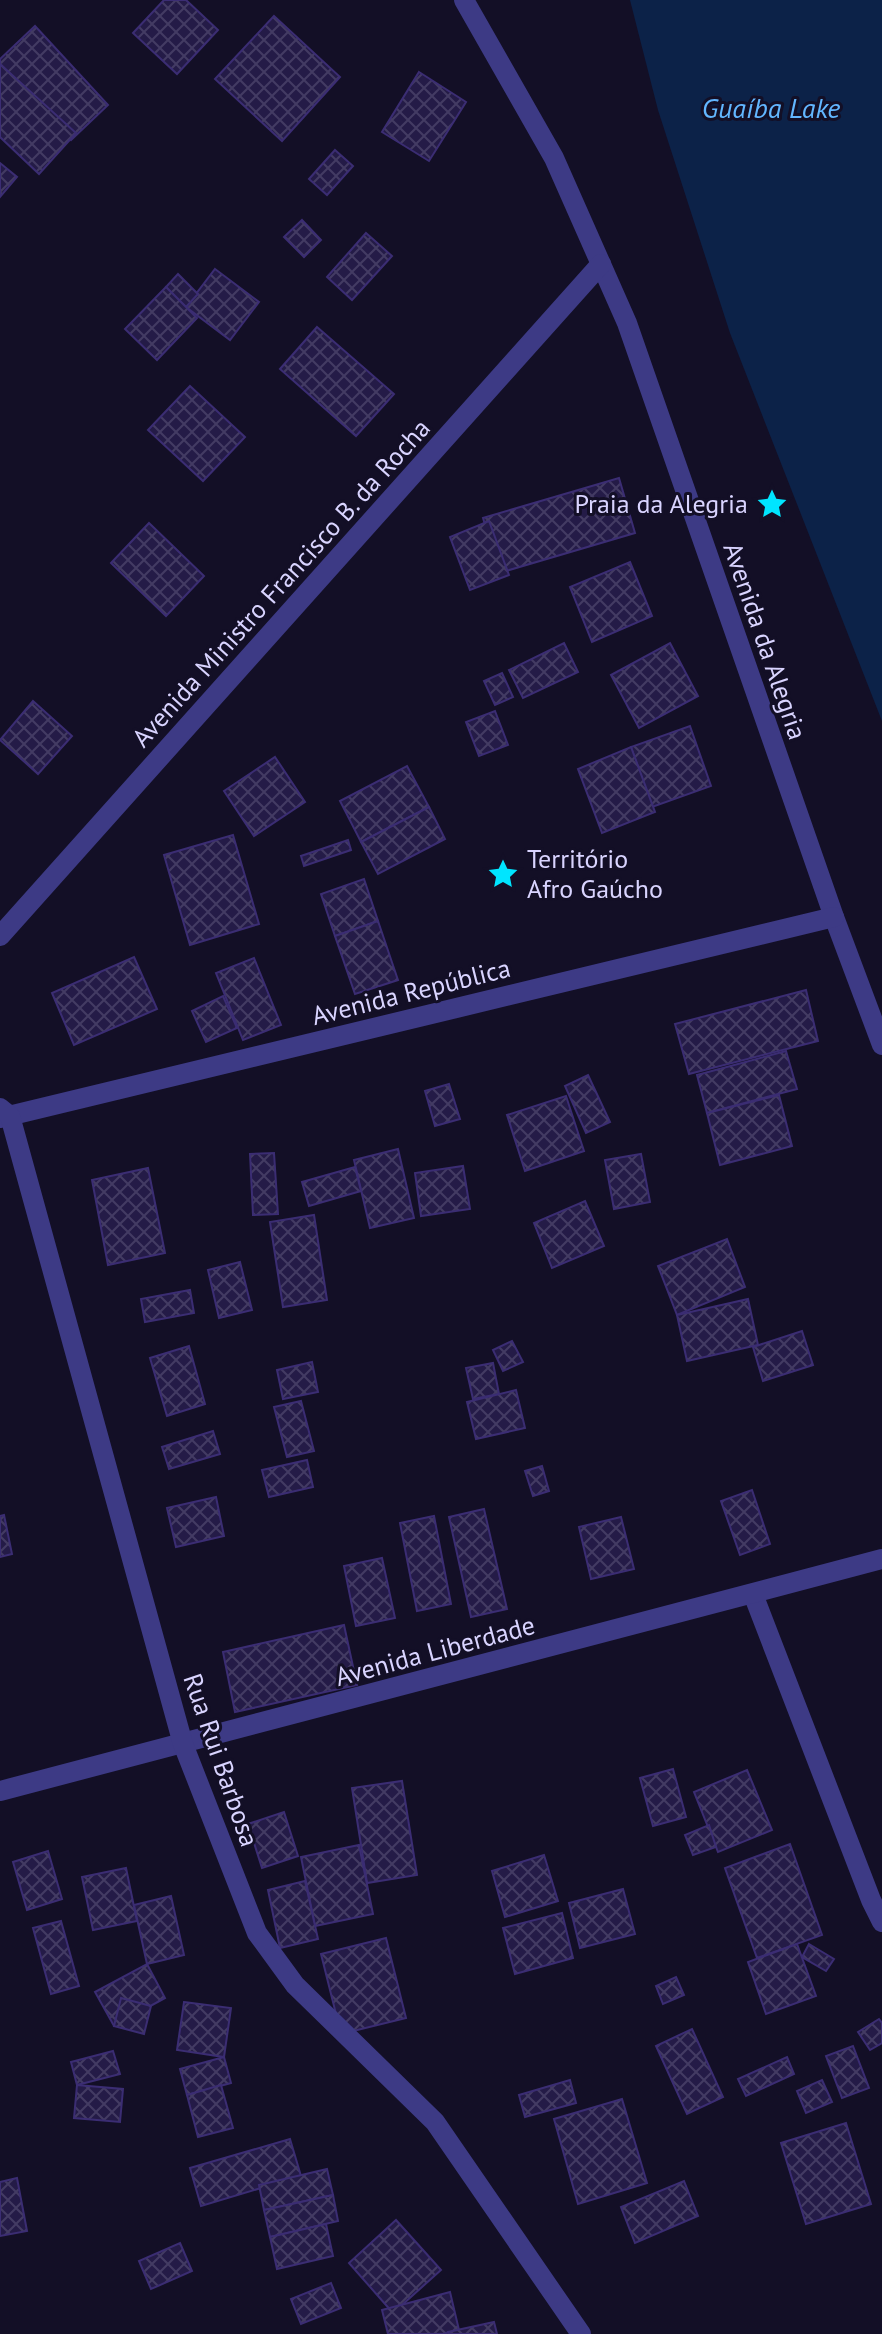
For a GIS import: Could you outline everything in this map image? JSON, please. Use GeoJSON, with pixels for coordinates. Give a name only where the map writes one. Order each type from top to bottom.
{"type":"FeatureCollection","features":[{"type":"Feature","properties":{"kind":"street","name":"Avenida da Alegria"},"geometry":{"type":"LineString","coordinates":[[464,0],[554,158],[627,323],[834,917],[882,1045]]}},
{"type":"Feature","properties":{"kind":"street","name":"Avenida Ministro Francisco B. da Rocha"},"geometry":{"type":"LineString","coordinates":[[0,936],[601,264]]}},
{"type":"Feature","properties":{"kind":"street","name":"Avenida República"},"geometry":{"type":"LineString","coordinates":[[3,1114],[834,917]]}},
{"type":"Feature","properties":{"kind":"street","name":"Rua Rui Barbosa"},"geometry":{"type":"LineString","coordinates":[[3,1114],[183,1744],[257,1933],[295,1985],[435,2122],[581,2334]]}},
{"type":"Feature","properties":{"kind":"street","name":"Avenida Liberdade"},"geometry":{"type":"LineString","coordinates":[[0,1791],[882,1559]]}},
{"type":"Feature","properties":{"kind":"street"},"geometry":{"type":"LineString","coordinates":[[753,1594],[882,1922]]}},
{"type":"Feature","properties":{"kind":"water","name":"Guaíba Lake"},"geometry":{"type":"Polygon","coordinates":[[[630,0],[882,0],[882,721],[730,333],[658,110],[630,0]]]}},
{"type":"Feature","properties":{"kind":"building"},"geometry":{"type":"Polygon","coordinates":[[[164,0],[186,0],[218,30],[177,74],[133,33],[164,0]]]}},
{"type":"Feature","properties":{"kind":"building"},"geometry":{"type":"Polygon","coordinates":[[[274,16],[340,77],[282,141],[215,79],[274,16]]]}},
{"type":"Feature","properties":{"kind":"building"},"geometry":{"type":"Polygon","coordinates":[[[35,26],[108,105],[71,140],[0,64],[0,59],[35,26]]]}},
{"type":"Feature","properties":{"kind":"building"},"geometry":{"type":"Polygon","coordinates":[[[0,64],[76,133],[39,174],[0,137],[0,64]]]}},
{"type":"Feature","properties":{"kind":"building"},"geometry":{"type":"Polygon","coordinates":[[[419,72],[466,102],[429,161],[382,132],[419,72]]]}},
{"type":"Feature","properties":{"kind":"building"},"geometry":{"type":"Polygon","coordinates":[[[335,150],[353,166],[327,195],[309,179],[335,150]]]}},
{"type":"Feature","properties":{"kind":"building"},"geometry":{"type":"Polygon","coordinates":[[[0,163],[17,177],[0,197],[0,163]]]}},
{"type":"Feature","properties":{"kind":"building"},"geometry":{"type":"Polygon","coordinates":[[[302,220],[321,240],[304,257],[284,237],[302,220]]]}},
{"type":"Feature","properties":{"kind":"building"},"geometry":{"type":"Polygon","coordinates":[[[366,233],[392,256],[352,300],[327,277],[366,233]]]}},
{"type":"Feature","properties":{"kind":"building"},"geometry":{"type":"Polygon","coordinates":[[[215,269],[259,302],[230,340],[186,307],[215,269]]]}},
{"type":"Feature","properties":{"kind":"building"},"geometry":{"type":"Polygon","coordinates":[[[178,274],[198,294],[186,307],[166,287],[178,274]]]}},
{"type":"Feature","properties":{"kind":"building"},"geometry":{"type":"Polygon","coordinates":[[[166,287],[197,318],[157,360],[125,329],[166,287]]]}},
{"type":"Feature","properties":{"kind":"building"},"geometry":{"type":"Polygon","coordinates":[[[317,327],[394,394],[356,436],[280,369],[317,327]]]}},
{"type":"Feature","properties":{"kind":"building"},"geometry":{"type":"Polygon","coordinates":[[[190,386],[245,437],[203,481],[148,430],[190,386]]]}},
{"type":"Feature","properties":{"kind":"building"},"geometry":{"type":"Polygon","coordinates":[[[619,478],[635,533],[499,573],[483,518],[619,478]]]}},
{"type":"Feature","properties":{"kind":"building"},"geometry":{"type":"Polygon","coordinates":[[[489,521],[509,575],[470,590],[450,537],[489,521]]]}},
{"type":"Feature","properties":{"kind":"building"},"geometry":{"type":"Polygon","coordinates":[[[149,523],[204,576],[166,616],[111,563],[149,523]]]}},
{"type":"Feature","properties":{"kind":"building"},"geometry":{"type":"Polygon","coordinates":[[[630,562],[652,616],[592,642],[570,587],[630,562]]]}},
{"type":"Feature","properties":{"kind":"building"},"geometry":{"type":"Polygon","coordinates":[[[564,643],[578,672],[523,698],[509,670],[564,643]]]}},
{"type":"Feature","properties":{"kind":"building"},"geometry":{"type":"Polygon","coordinates":[[[670,643],[698,696],[639,728],[611,675],[670,643]]]}},
{"type":"Feature","properties":{"kind":"building"},"geometry":{"type":"Polygon","coordinates":[[[502,673],[513,697],[495,705],[484,681],[502,673]]]}},
{"type":"Feature","properties":{"kind":"building"},"geometry":{"type":"Polygon","coordinates":[[[33,701],[72,736],[38,774],[0,740],[33,701]]]}},
{"type":"Feature","properties":{"kind":"building"},"geometry":{"type":"Polygon","coordinates":[[[495,711],[508,745],[479,756],[466,722],[495,711]]]}},
{"type":"Feature","properties":{"kind":"building"},"geometry":{"type":"Polygon","coordinates":[[[690,726],[711,786],[652,807],[631,747],[690,726]]]}},
{"type":"Feature","properties":{"kind":"building"},"geometry":{"type":"Polygon","coordinates":[[[631,747],[655,812],[602,833],[578,769],[631,747]]]}},
{"type":"Feature","properties":{"kind":"building"},"geometry":{"type":"Polygon","coordinates":[[[275,757],[305,802],[254,836],[224,791],[275,757]]]}},
{"type":"Feature","properties":{"kind":"building"},"geometry":{"type":"Polygon","coordinates":[[[407,766],[429,807],[361,842],[340,801],[407,766]]]}},
{"type":"Feature","properties":{"kind":"building"},"geometry":{"type":"Polygon","coordinates":[[[429,807],[445,839],[378,874],[361,842],[429,807]]]}},
{"type":"Feature","properties":{"kind":"building"},"geometry":{"type":"Polygon","coordinates":[[[233,835],[259,924],[190,945],[164,855],[233,835]]]}},
{"type":"Feature","properties":{"kind":"building"},"geometry":{"type":"Polygon","coordinates":[[[348,840],[351,850],[304,866],[301,856],[348,840]]]}},
{"type":"Feature","properties":{"kind":"building"},"geometry":{"type":"Polygon","coordinates":[[[364,879],[378,921],[335,936],[321,894],[364,879]]]}},
{"type":"Feature","properties":{"kind":"building"},"geometry":{"type":"Polygon","coordinates":[[[378,921],[398,980],[355,994],[335,936],[378,921]]]}},
{"type":"Feature","properties":{"kind":"building"},"geometry":{"type":"Polygon","coordinates":[[[134,957],[157,1009],[74,1045],[52,993],[134,957]]]}},
{"type":"Feature","properties":{"kind":"building"},"geometry":{"type":"Polygon","coordinates":[[[254,958],[281,1025],[243,1040],[216,973],[254,958]]]}},
{"type":"Feature","properties":{"kind":"building"},"geometry":{"type":"Polygon","coordinates":[[[806,990],[818,1041],[689,1074],[675,1024],[806,990]]]}},
{"type":"Feature","properties":{"kind":"building"},"geometry":{"type":"Polygon","coordinates":[[[223,996],[237,1028],[206,1042],[192,1011],[223,996]]]}},
{"type":"Feature","properties":{"kind":"building"},"geometry":{"type":"Polygon","coordinates":[[[786,1051],[797,1089],[707,1113],[697,1075],[786,1051]]]}},
{"type":"Feature","properties":{"kind":"building"},"geometry":{"type":"Polygon","coordinates":[[[588,1075],[610,1122],[586,1133],[565,1086],[588,1075]]]}},
{"type":"Feature","properties":{"kind":"building"},"geometry":{"type":"Polygon","coordinates":[[[449,1084],[460,1119],[435,1126],[425,1091],[449,1084]]]}},
{"type":"Feature","properties":{"kind":"building"},"geometry":{"type":"Polygon","coordinates":[[[779,1095],[792,1146],[720,1165],[707,1113],[779,1095]]]}},
{"type":"Feature","properties":{"kind":"building"},"geometry":{"type":"Polygon","coordinates":[[[566,1096],[584,1151],[525,1171],[507,1115],[566,1096]]]}},
{"type":"Feature","properties":{"kind":"building"},"geometry":{"type":"Polygon","coordinates":[[[398,1149],[414,1218],[370,1228],[354,1160],[398,1149]]]}},
{"type":"Feature","properties":{"kind":"building"},"geometry":{"type":"Polygon","coordinates":[[[274,1153],[278,1214],[253,1215],[250,1154],[274,1153]]]}},
{"type":"Feature","properties":{"kind":"building"},"geometry":{"type":"Polygon","coordinates":[[[641,1154],[650,1202],[614,1209],[605,1160],[641,1154]]]}},
{"type":"Feature","properties":{"kind":"building"},"geometry":{"type":"Polygon","coordinates":[[[463,1166],[470,1209],[421,1216],[415,1173],[463,1166]]]}},
{"type":"Feature","properties":{"kind":"building"},"geometry":{"type":"Polygon","coordinates":[[[355,1167],[361,1191],[309,1206],[302,1182],[355,1167]]]}},
{"type":"Feature","properties":{"kind":"building"},"geometry":{"type":"Polygon","coordinates":[[[148,1168],[165,1253],[108,1265],[92,1180],[148,1168]]]}},
{"type":"Feature","properties":{"kind":"building"},"geometry":{"type":"Polygon","coordinates":[[[585,1201],[604,1246],[552,1268],[534,1223],[585,1201]]]}},
{"type":"Feature","properties":{"kind":"building"},"geometry":{"type":"Polygon","coordinates":[[[314,1215],[327,1300],[283,1307],[270,1222],[314,1215]]]}},
{"type":"Feature","properties":{"kind":"building"},"geometry":{"type":"Polygon","coordinates":[[[727,1239],[745,1287],[677,1315],[658,1266],[727,1239]]]}},
{"type":"Feature","properties":{"kind":"building"},"geometry":{"type":"Polygon","coordinates":[[[240,1262],[252,1310],[219,1318],[208,1270],[240,1262]]]}},
{"type":"Feature","properties":{"kind":"building"},"geometry":{"type":"Polygon","coordinates":[[[190,1290],[194,1313],[145,1322],[141,1299],[190,1290]]]}},
{"type":"Feature","properties":{"kind":"building"},"geometry":{"type":"Polygon","coordinates":[[[748,1299],[758,1345],[687,1361],[677,1315],[748,1299]]]}},
{"type":"Feature","properties":{"kind":"building"},"geometry":{"type":"Polygon","coordinates":[[[802,1331],[813,1365],[763,1381],[753,1347],[802,1331]]]}},
{"type":"Feature","properties":{"kind":"building"},"geometry":{"type":"Polygon","coordinates":[[[512,1341],[523,1362],[503,1371],[493,1350],[512,1341]]]}},
{"type":"Feature","properties":{"kind":"building"},"geometry":{"type":"Polygon","coordinates":[[[189,1346],[205,1404],[167,1416],[150,1358],[189,1346]]]}},
{"type":"Feature","properties":{"kind":"building"},"geometry":{"type":"Polygon","coordinates":[[[312,1362],[318,1392],[283,1399],[277,1370],[312,1362]]]}},
{"type":"Feature","properties":{"kind":"building"},"geometry":{"type":"Polygon","coordinates":[[[493,1363],[499,1394],[473,1399],[466,1368],[493,1363]]]}},
{"type":"Feature","properties":{"kind":"building"},"geometry":{"type":"Polygon","coordinates":[[[516,1390],[525,1428],[476,1439],[467,1402],[516,1390]]]}},
{"type":"Feature","properties":{"kind":"building"},"geometry":{"type":"Polygon","coordinates":[[[301,1401],[314,1451],[287,1457],[274,1407],[301,1401]]]}},
{"type":"Feature","properties":{"kind":"building"},"geometry":{"type":"Polygon","coordinates":[[[213,1431],[220,1454],[169,1469],[162,1447],[213,1431]]]}},
{"type":"Feature","properties":{"kind":"building"},"geometry":{"type":"Polygon","coordinates":[[[307,1460],[313,1487],[269,1497],[262,1470],[307,1460]]]}},
{"type":"Feature","properties":{"kind":"building"},"geometry":{"type":"Polygon","coordinates":[[[542,1466],[549,1491],[533,1496],[525,1471],[542,1466]]]}},
{"type":"Feature","properties":{"kind":"building"},"geometry":{"type":"Polygon","coordinates":[[[752,1490],[770,1544],[740,1555],[721,1501],[752,1490]]]}},
{"type":"Feature","properties":{"kind":"building"},"geometry":{"type":"Polygon","coordinates":[[[216,1497],[224,1536],[176,1547],[167,1508],[216,1497]]]}},
{"type":"Feature","properties":{"kind":"building"},"geometry":{"type":"Polygon","coordinates":[[[484,1509],[507,1609],[471,1617],[449,1517],[484,1509]]]}},
{"type":"Feature","properties":{"kind":"building"},"geometry":{"type":"Polygon","coordinates":[[[4,1515],[12,1554],[0,1557],[0,1516],[4,1515]]]}},
{"type":"Feature","properties":{"kind":"building"},"geometry":{"type":"Polygon","coordinates":[[[434,1516],[451,1604],[417,1611],[400,1523],[434,1516]]]}},
{"type":"Feature","properties":{"kind":"building"},"geometry":{"type":"Polygon","coordinates":[[[621,1517],[634,1569],[591,1579],[579,1527],[621,1517]]]}},
{"type":"Feature","properties":{"kind":"building"},"geometry":{"type":"Polygon","coordinates":[[[382,1558],[395,1618],[356,1626],[344,1566],[382,1558]]]}},
{"type":"Feature","properties":{"kind":"building"},"geometry":{"type":"Polygon","coordinates":[[[344,1625],[357,1685],[235,1712],[223,1652],[344,1625]]]}},
{"type":"Feature","properties":{"kind":"building"},"geometry":{"type":"Polygon","coordinates":[[[673,1769],[686,1817],[653,1826],[640,1778],[673,1769]]]}},
{"type":"Feature","properties":{"kind":"building"},"geometry":{"type":"Polygon","coordinates":[[[747,1770],[772,1830],[718,1852],[694,1792],[747,1770]]]}},
{"type":"Feature","properties":{"kind":"building"},"geometry":{"type":"Polygon","coordinates":[[[402,1781],[417,1875],[367,1883],[352,1788],[402,1781]]]}},
{"type":"Feature","properties":{"kind":"building"},"geometry":{"type":"Polygon","coordinates":[[[284,1812],[298,1856],[262,1868],[248,1824],[284,1812]]]}},
{"type":"Feature","properties":{"kind":"building"},"geometry":{"type":"Polygon","coordinates":[[[709,1825],[716,1847],[693,1855],[685,1835],[709,1825]]]}},
{"type":"Feature","properties":{"kind":"building"},"geometry":{"type":"Polygon","coordinates":[[[790,1844],[822,1935],[757,1958],[725,1868],[790,1844]]]}},
{"type":"Feature","properties":{"kind":"building"},"geometry":{"type":"Polygon","coordinates":[[[359,1845],[373,1914],[315,1926],[301,1857],[359,1845]]]}},
{"type":"Feature","properties":{"kind":"building"},"geometry":{"type":"Polygon","coordinates":[[[48,1851],[62,1899],[27,1910],[13,1862],[48,1851]]]}},
{"type":"Feature","properties":{"kind":"building"},"geometry":{"type":"Polygon","coordinates":[[[544,1855],[558,1901],[505,1917],[492,1871],[544,1855]]]}},
{"type":"Feature","properties":{"kind":"building"},"geometry":{"type":"Polygon","coordinates":[[[126,1868],[137,1921],[93,1930],[82,1877],[126,1868]]]}},
{"type":"Feature","properties":{"kind":"building"},"geometry":{"type":"Polygon","coordinates":[[[305,1881],[318,1939],[280,1948],[268,1890],[305,1881]]]}},
{"type":"Feature","properties":{"kind":"building"},"geometry":{"type":"Polygon","coordinates":[[[623,1889],[635,1934],[580,1948],[569,1903],[623,1889]]]}},
{"type":"Feature","properties":{"kind":"building"},"geometry":{"type":"Polygon","coordinates":[[[171,1896],[184,1955],[147,1964],[134,1905],[171,1896]]]}},
{"type":"Feature","properties":{"kind":"building"},"geometry":{"type":"Polygon","coordinates":[[[562,1913],[573,1958],[515,1974],[503,1928],[562,1913]]]}},
{"type":"Feature","properties":{"kind":"building"},"geometry":{"type":"Polygon","coordinates":[[[61,1921],[79,1986],[51,1994],[33,1928],[61,1921]]]}},
{"type":"Feature","properties":{"kind":"building"},"geometry":{"type":"Polygon","coordinates":[[[386,1938],[406,2018],[341,2034],[321,1954],[386,1938]]]}},
{"type":"Feature","properties":{"kind":"building"},"geometry":{"type":"Polygon","coordinates":[[[797,1944],[816,1996],[766,2014],[748,1962],[797,1944]]]}},
{"type":"Feature","properties":{"kind":"building"},"geometry":{"type":"Polygon","coordinates":[[[809,1944],[834,1959],[826,1971],[802,1957],[809,1944]]]}},
{"type":"Feature","properties":{"kind":"building"},"geometry":{"type":"Polygon","coordinates":[[[147,1964],[165,1998],[114,2026],[95,1992],[147,1964]]]}},
{"type":"Feature","properties":{"kind":"building"},"geometry":{"type":"Polygon","coordinates":[[[676,1977],[684,1995],[663,2004],[656,1986],[676,1977]]]}},
{"type":"Feature","properties":{"kind":"building"},"geometry":{"type":"Polygon","coordinates":[[[121,1998],[151,2006],[144,2034],[114,2026],[121,1998]]]}},
{"type":"Feature","properties":{"kind":"building"},"geometry":{"type":"Polygon","coordinates":[[[184,2002],[231,2008],[224,2057],[177,2050],[184,2002]]]}},
{"type":"Feature","properties":{"kind":"building"},"geometry":{"type":"Polygon","coordinates":[[[879,2019],[882,2023],[882,2043],[870,2050],[858,2032],[879,2019]]]}},
{"type":"Feature","properties":{"kind":"building"},"geometry":{"type":"Polygon","coordinates":[[[692,2029],[723,2097],[687,2114],[656,2046],[692,2029]]]}},
{"type":"Feature","properties":{"kind":"building"},"geometry":{"type":"Polygon","coordinates":[[[853,2046],[869,2088],[842,2098],[826,2056],[853,2046]]]}},
{"type":"Feature","properties":{"kind":"building"},"geometry":{"type":"Polygon","coordinates":[[[113,2051],[120,2074],[77,2085],[71,2062],[113,2051]]]}},
{"type":"Feature","properties":{"kind":"building"},"geometry":{"type":"Polygon","coordinates":[[[224,2057],[231,2083],[187,2095],[180,2069],[224,2057]]]}},
{"type":"Feature","properties":{"kind":"building"},"geometry":{"type":"Polygon","coordinates":[[[787,2057],[794,2074],[746,2096],[738,2079],[787,2057]]]}},
{"type":"Feature","properties":{"kind":"building"},"geometry":{"type":"Polygon","coordinates":[[[570,2080],[576,2103],[525,2117],[519,2095],[570,2080]]]}},
{"type":"Feature","properties":{"kind":"building"},"geometry":{"type":"Polygon","coordinates":[[[822,2080],[832,2102],[806,2113],[797,2091],[822,2080]]]}},
{"type":"Feature","properties":{"kind":"building"},"geometry":{"type":"Polygon","coordinates":[[[77,2085],[123,2089],[120,2122],[74,2118],[77,2085]]]}},
{"type":"Feature","properties":{"kind":"building"},"geometry":{"type":"Polygon","coordinates":[[[221,2085],[233,2128],[198,2137],[187,2095],[221,2085]]]}},
{"type":"Feature","properties":{"kind":"building"},"geometry":{"type":"Polygon","coordinates":[[[622,2099],[647,2183],[578,2204],[554,2119],[622,2099]]]}},
{"type":"Feature","properties":{"kind":"building"},"geometry":{"type":"Polygon","coordinates":[[[846,2123],[871,2204],[806,2224],[781,2143],[846,2123]]]}},
{"type":"Feature","properties":{"kind":"building"},"geometry":{"type":"Polygon","coordinates":[[[290,2139],[301,2176],[201,2206],[190,2168],[290,2139]]]}},
{"type":"Feature","properties":{"kind":"building"},"geometry":{"type":"Polygon","coordinates":[[[327,2169],[333,2195],[264,2210],[259,2185],[327,2169]]]}},
{"type":"Feature","properties":{"kind":"building"},"geometry":{"type":"Polygon","coordinates":[[[17,2178],[27,2231],[0,2236],[0,2182],[17,2178]]]}},
{"type":"Feature","properties":{"kind":"building"},"geometry":{"type":"Polygon","coordinates":[[[684,2181],[698,2216],[635,2243],[621,2207],[684,2181]]]}},
{"type":"Feature","properties":{"kind":"building"},"geometry":{"type":"Polygon","coordinates":[[[333,2195],[338,2221],[270,2237],[264,2210],[333,2195]]]}},
{"type":"Feature","properties":{"kind":"building"},"geometry":{"type":"Polygon","coordinates":[[[396,2220],[441,2270],[393,2313],[349,2263],[396,2220]]]}},
{"type":"Feature","properties":{"kind":"building"},"geometry":{"type":"Polygon","coordinates":[[[326,2224],[333,2256],[277,2269],[270,2237],[326,2224]]]}},
{"type":"Feature","properties":{"kind":"building"},"geometry":{"type":"Polygon","coordinates":[[[180,2243],[192,2271],[151,2289],[139,2261],[180,2243]]]}},
{"type":"Feature","properties":{"kind":"building"},"geometry":{"type":"Polygon","coordinates":[[[331,2283],[341,2308],[301,2324],[291,2299],[331,2283]]]}},
{"type":"Feature","properties":{"kind":"building"},"geometry":{"type":"Polygon","coordinates":[[[450,2292],[459,2330],[443,2334],[388,2334],[382,2310],[450,2292]]]}},
{"type":"Feature","properties":{"kind":"building"},"geometry":{"type":"Polygon","coordinates":[[[494,2322],[497,2334],[448,2332],[494,2322]]]}},
{"type":"Feature","properties":{"kind":"place","name":"Praia da Alegria"},"geometry":{"type":"Point","coordinates":[772,504]}},
{"type":"Feature","properties":{"kind":"place","name":"Território Afro Gaúcho"},"geometry":{"type":"Point","coordinates":[503,874]}}]}
